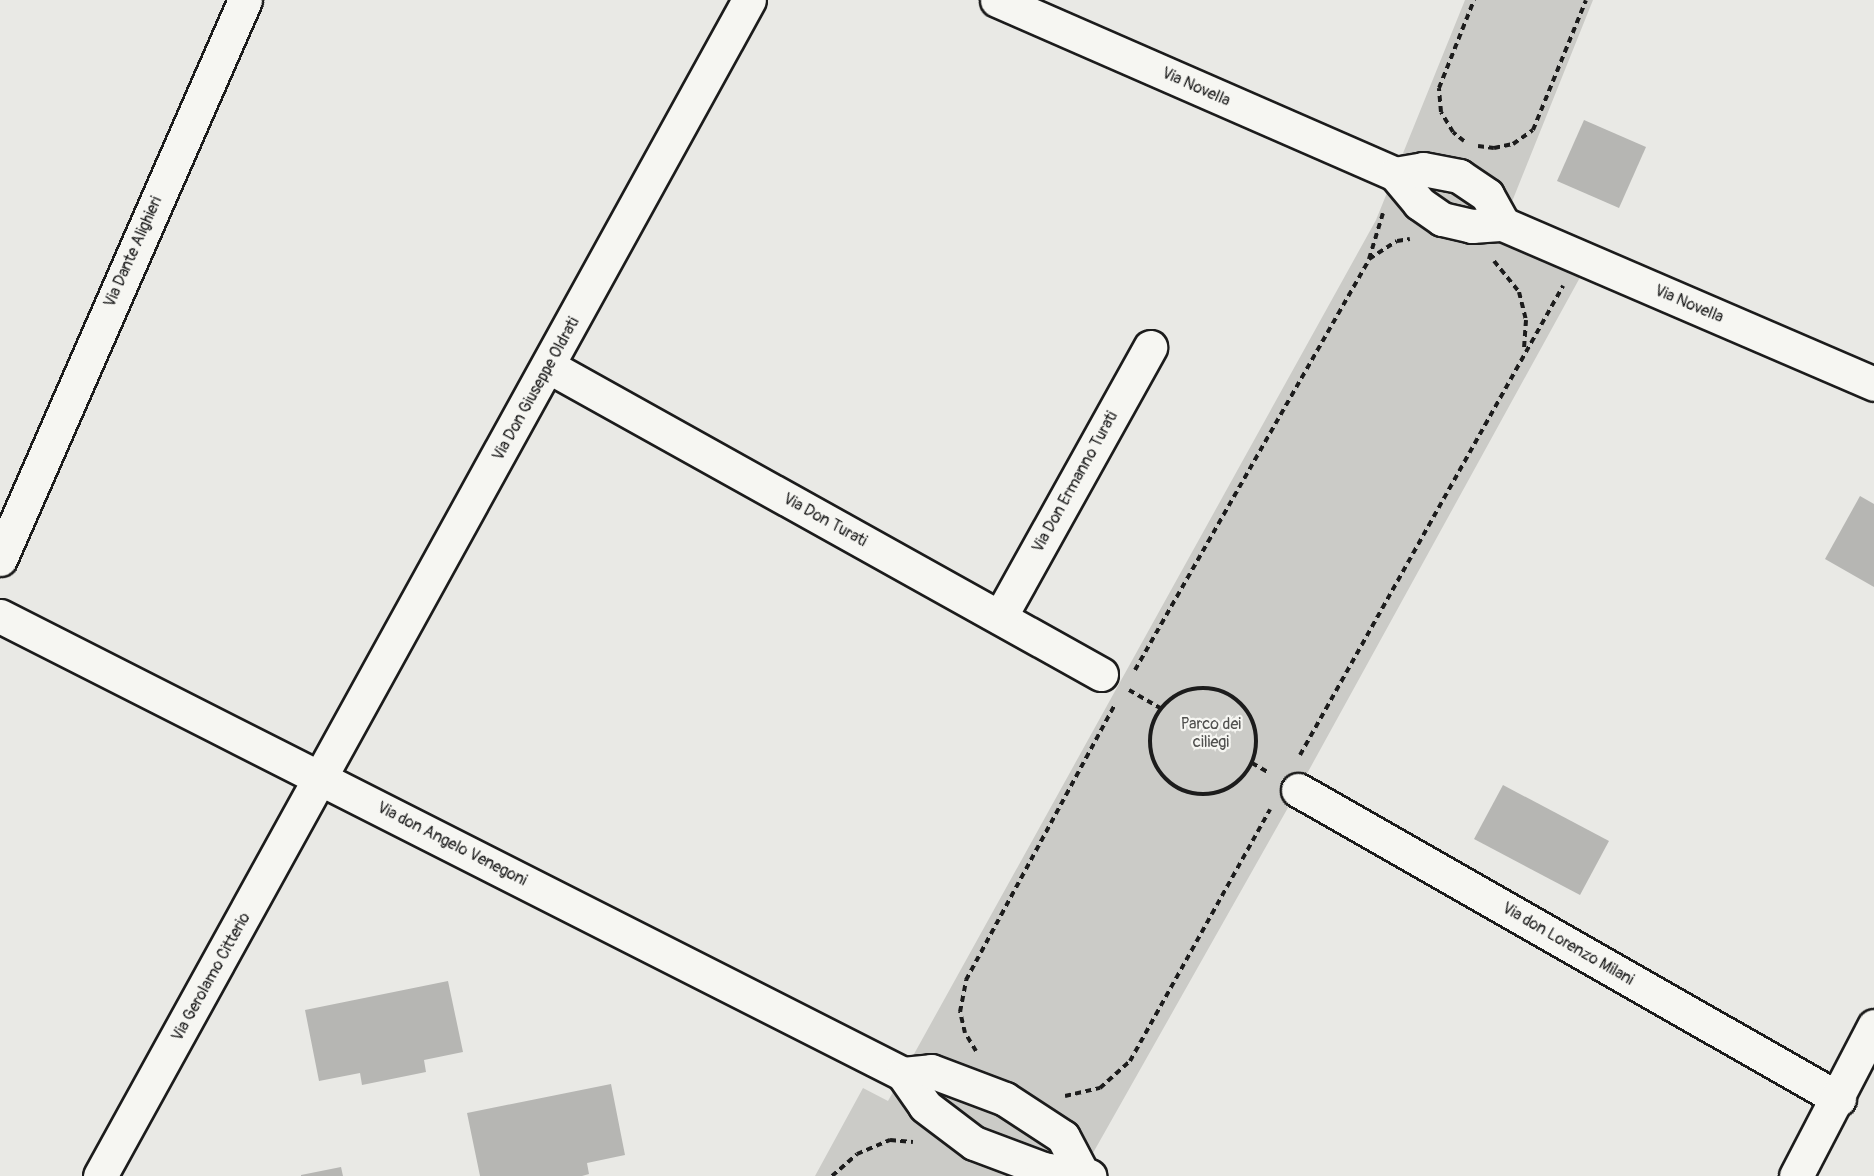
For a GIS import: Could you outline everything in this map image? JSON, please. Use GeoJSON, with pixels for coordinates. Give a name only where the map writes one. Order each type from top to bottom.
{"type":"FeatureCollection","features":[{"type":"Feature","properties":{"kind":"street","name":"Via Dante Alighieri"},"geometry":{"type":"LineString","coordinates":[[0,559],[11,499],[245,0]]}},
{"type":"Feature","properties":{"kind":"street","name":"Via Don Giuseppe Oldrati"},"geometry":{"type":"LineString","coordinates":[[322,779],[749,0]]}},
{"type":"Feature","properties":{"kind":"street","name":"Via Novella"},"geometry":{"type":"LineString","coordinates":[[997,0],[1395,174],[1419,203],[1442,219],[1472,226],[1503,224],[1874,384]]}},
{"type":"Feature","properties":{"kind":"street"},"geometry":{"type":"LineString","coordinates":[[1395,174],[1423,169],[1459,176],[1488,195],[1503,224]]}},
{"type":"Feature","properties":{"kind":"street","name":"Via Don Ermanno Turati"},"geometry":{"type":"LineString","coordinates":[[1000,617],[1150,347]]}},
{"type":"Feature","properties":{"kind":"street","name":"Via Don Turati"},"geometry":{"type":"LineString","coordinates":[[548,366],[1117,683]]}},
{"type":"Feature","properties":{"kind":"street","name":"Via don Angelo Venegoni"},"geometry":{"type":"LineString","coordinates":[[0,616],[903,1074],[925,1106],[974,1143],[1043,1169],[1085,1174]]}},
{"type":"Feature","properties":{"kind":"street","name":"Via Gerolamo Citterio"},"geometry":{"type":"LineString","coordinates":[[100,1176],[322,779]]}},
{"type":"Feature","properties":{"kind":"street","name":"Via don Lorenzo Milani"},"geometry":{"type":"LineString","coordinates":[[1289,785],[1839,1099]]}},
{"type":"Feature","properties":{"kind":"street"},"geometry":{"type":"LineString","coordinates":[[1796,1176],[1839,1099],[1874,1026]]}},
{"type":"Feature","properties":{"kind":"street","name":"Via don Angelo Venegoni"},"geometry":{"type":"LineString","coordinates":[[903,1074],[932,1071],[1005,1099],[1063,1137],[1085,1174]]}},
{"type":"Feature","properties":{"kind":"path"},"geometry":{"type":"LineString","coordinates":[[1474,0],[1439,88],[1441,112],[1453,132],[1470,145],[1494,148],[1514,144],[1533,130],[1586,0]]}},
{"type":"Feature","properties":{"kind":"path"},"geometry":{"type":"LineString","coordinates":[[980,1056],[965,1033],[960,1012],[966,980],[1117,683],[1369,259],[1395,174]]}},
{"type":"Feature","properties":{"kind":"path"},"geometry":{"type":"LineString","coordinates":[[1369,259],[1397,241],[1417,238]]}},
{"type":"Feature","properties":{"kind":"path"},"geometry":{"type":"LineString","coordinates":[[1059,1096],[1100,1088],[1130,1061],[1289,785],[1580,257]]}},
{"type":"Feature","properties":{"kind":"path"},"geometry":{"type":"LineString","coordinates":[[1491,258],[1519,292],[1526,320],[1524,355]]}},
{"type":"Feature","properties":{"kind":"path"},"geometry":{"type":"LineString","coordinates":[[1201,687],[1233,695],[1245,707],[1255,727],[1257,744],[1246,773],[1233,786],[1215,793],[1195,794],[1176,787],[1161,775],[1151,757],[1149,737],[1160,708],[1186,689],[1201,687]]}},
{"type":"Feature","properties":{"kind":"path"},"geometry":{"type":"LineString","coordinates":[[832,1176],[857,1154],[890,1140],[921,1143]]}},
{"type":"Feature","properties":{"kind":"green space","name":"Parco dei ciliegi"},"geometry":{"type":"Polygon","coordinates":[[[1465,0],[1593,0],[1503,224],[1583,272],[1298,790],[1080,1176],[815,1176],[863,1088],[888,1101],[1376,220],[1465,0]]]}},
{"type":"Feature","properties":{"kind":"building"},"geometry":{"type":"Polygon","coordinates":[[[1584,120],[1646,147],[1619,208],[1557,181],[1584,120]]]}},
{"type":"Feature","properties":{"kind":"building"},"geometry":{"type":"Polygon","coordinates":[[[1860,496],[1874,504],[1874,587],[1825,559],[1860,496]]]}},
{"type":"Feature","properties":{"kind":"building"},"geometry":{"type":"Polygon","coordinates":[[[1503,785],[1609,841],[1580,895],[1474,839],[1503,785]]]}},
{"type":"Feature","properties":{"kind":"building"},"geometry":{"type":"Polygon","coordinates":[[[448,981],[463,1052],[424,1060],[426,1072],[362,1085],[360,1073],[319,1081],[305,1010],[448,981]]]}},
{"type":"Feature","properties":{"kind":"building"},"geometry":{"type":"Polygon","coordinates":[[[611,1084],[625,1155],[587,1163],[589,1174],[582,1176],[480,1176],[467,1113],[611,1084]]]}},
{"type":"Feature","properties":{"kind":"building"},"geometry":{"type":"Polygon","coordinates":[[[341,1167],[343,1176],[301,1176],[301,1175],[341,1167]]]}}]}
